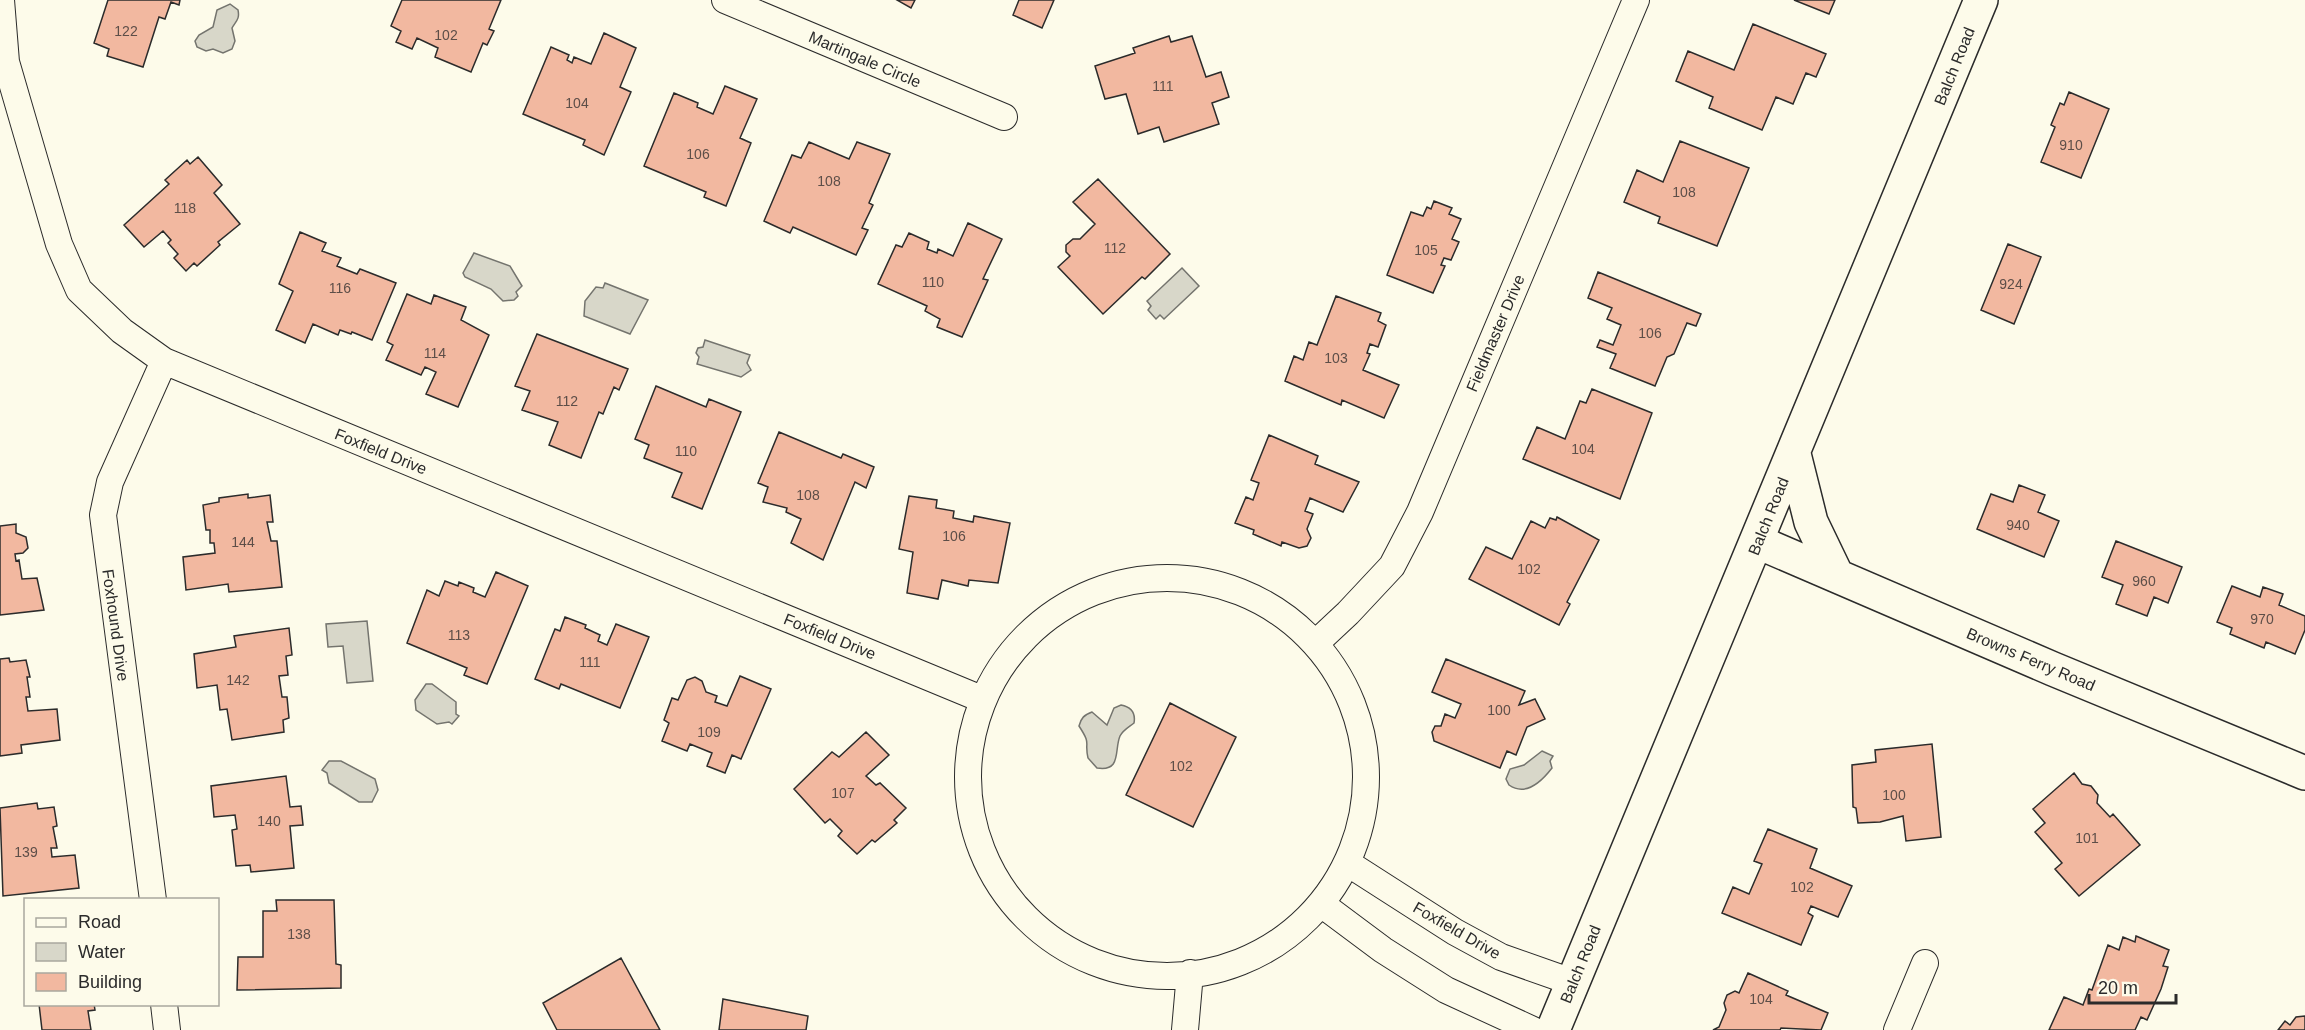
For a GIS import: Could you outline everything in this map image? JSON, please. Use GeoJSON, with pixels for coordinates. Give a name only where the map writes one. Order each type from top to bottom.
{"type":"FeatureCollection","features":[{"type":"Feature","properties":{"kind":"street","name":"Foxfield Drive"},"geometry":{"type":"LineString","coordinates":[[1,0],[6,62],[59,244],[79,290],[122,331],[164,361],[979,698]]}},
{"type":"Feature","properties":{"kind":"street","name":"Martingale Circle"},"geometry":{"type":"LineString","coordinates":[[725,0],[1004,117]]}},
{"type":"Feature","properties":{"kind":"street","name":"Fieldmaster Drive"},"geometry":{"type":"LineString","coordinates":[[1317,642],[1348,614],[1392,566],[1420,512],[1636,0]]}},
{"type":"Feature","properties":{"kind":"street","name":"Balch Road"},"geometry":{"type":"LineString","coordinates":[[1553,1030],[1758,542],[1981,0]]}},
{"type":"Feature","properties":{"kind":"street","name":"Foxhound Drive"},"geometry":{"type":"LineString","coordinates":[[153,898],[104,515],[110,482],[164,361]]}},
{"type":"Feature","properties":{"kind":"street"},"geometry":{"type":"LineString","coordinates":[[1794,454],[1811,522],[1837,576]]}},
{"type":"Feature","properties":{"kind":"street","name":"Browns Ferry Road"},"geometry":{"type":"LineString","coordinates":[[1758,542],[2305,773]]}},
{"type":"Feature","properties":{"kind":"street"},"geometry":{"type":"LineString","coordinates":[[1155,582],[1196,583],[1245,596],[1292,620],[1317,642],[1339,669],[1364,732],[1368,764],[1366,802],[1349,864],[1337,889],[1324,906],[1288,934],[1253,955],[1190,973],[1154,974],[1094,960],[1057,942],[1017,907],[988,864],[979,846],[967,805],[965,760],[969,733],[979,698],[1025,639],[1054,614],[1114,589],[1155,582]]}},
{"type":"Feature","properties":{"kind":"street","name":"Foxfield Drive"},"geometry":{"type":"LineString","coordinates":[[1349,864],[1455,932],[1501,957],[1572,982]]}},
{"type":"Feature","properties":{"kind":"street"},"geometry":{"type":"LineString","coordinates":[[1324,906],[1383,950],[1446,990],[1533,1030]]}},
{"type":"Feature","properties":{"kind":"street"},"geometry":{"type":"LineString","coordinates":[[1897,1030],[1925,963]]}},
{"type":"Feature","properties":{"kind":"street"},"geometry":{"type":"LineString","coordinates":[[1185,1030],[1190,973]]}},
{"type":"Feature","properties":{"kind":"street"},"geometry":{"type":"LineString","coordinates":[[164,1006],[167,1030]]}},
{"type":"Feature","properties":{"kind":"water"},"geometry":{"type":"Polygon","coordinates":[[[230,4],[238,10],[237,20],[232,28],[235,41],[232,49],[223,53],[213,49],[206,51],[197,47],[195,41],[199,35],[213,27],[217,10],[230,4]]]}},
{"type":"Feature","properties":{"kind":"water"},"geometry":{"type":"Polygon","coordinates":[[[474,253],[510,266],[522,286],[516,292],[518,296],[514,300],[503,301],[491,289],[465,277],[463,273],[474,253]]]}},
{"type":"Feature","properties":{"kind":"water"},"geometry":{"type":"Polygon","coordinates":[[[1182,268],[1199,286],[1164,319],[1160,315],[1156,319],[1148,310],[1151,306],[1147,301],[1182,268]]]}},
{"type":"Feature","properties":{"kind":"water"},"geometry":{"type":"Polygon","coordinates":[[[605,283],[648,300],[630,334],[584,316],[585,301],[596,287],[603,288],[605,283]]]}},
{"type":"Feature","properties":{"kind":"water"},"geometry":{"type":"Polygon","coordinates":[[[705,340],[750,355],[747,363],[751,370],[741,377],[697,364],[699,357],[696,353],[698,348],[703,347],[705,340]]]}},
{"type":"Feature","properties":{"kind":"water"},"geometry":{"type":"Polygon","coordinates":[[[367,621],[373,681],[347,683],[343,646],[328,647],[326,624],[367,621]]]}},
{"type":"Feature","properties":{"kind":"water"},"geometry":{"type":"Polygon","coordinates":[[[426,684],[432,684],[456,702],[456,714],[459,716],[452,724],[449,722],[437,724],[416,710],[415,700],[426,684]]]}},
{"type":"Feature","properties":{"kind":"water"},"geometry":{"type":"Polygon","coordinates":[[[1121,705],[1132,711],[1134,723],[1120,736],[1114,763],[1110,767],[1097,768],[1088,758],[1087,740],[1079,726],[1080,723],[1083,717],[1092,712],[1107,725],[1114,708],[1121,705]]]}},
{"type":"Feature","properties":{"kind":"water"},"geometry":{"type":"Polygon","coordinates":[[[1542,751],[1553,756],[1550,761],[1552,768],[1543,778],[1527,788],[1515,788],[1509,785],[1506,779],[1510,769],[1524,765],[1542,751]]]}},
{"type":"Feature","properties":{"kind":"water"},"geometry":{"type":"Polygon","coordinates":[[[329,761],[341,761],[375,779],[378,790],[372,802],[359,802],[329,783],[327,773],[322,770],[329,761]]]}},
{"type":"Feature","properties":{"kind":"building"},"geometry":{"type":"Polygon","coordinates":[[[108,0],[180,0],[179,5],[171,2],[165,19],[159,17],[143,67],[107,56],[109,49],[94,43],[108,0]]]}},
{"type":"Feature","properties":{"kind":"building"},"geometry":{"type":"Polygon","coordinates":[[[402,0],[501,0],[489,29],[494,31],[487,45],[483,43],[471,72],[435,57],[438,48],[417,38],[412,49],[396,42],[401,31],[391,26],[402,0]]]}},
{"type":"Feature","properties":{"kind":"building"},"geometry":{"type":"Polygon","coordinates":[[[897,0],[915,0],[911,8],[897,0]]]}},
{"type":"Feature","properties":{"kind":"building"},"geometry":{"type":"Polygon","coordinates":[[[1019,0],[1054,0],[1042,28],[1013,15],[1019,0]]]}},
{"type":"Feature","properties":{"kind":"building"},"geometry":{"type":"Polygon","coordinates":[[[1794,0],[1835,0],[1829,14],[1794,0]]]}},
{"type":"Feature","properties":{"kind":"building"},"geometry":{"type":"Polygon","coordinates":[[[1753,24],[1826,54],[1816,77],[1806,73],[1793,104],[1776,97],[1762,130],[1709,108],[1713,97],[1676,81],[1688,51],[1734,70],[1753,24]]]}},
{"type":"Feature","properties":{"kind":"building"},"geometry":{"type":"Polygon","coordinates":[[[604,33],[636,48],[620,87],[631,92],[604,155],[583,145],[585,140],[523,114],[551,47],[569,55],[567,60],[572,63],[574,57],[591,64],[604,33]]]}},
{"type":"Feature","properties":{"kind":"building"},"geometry":{"type":"Polygon","coordinates":[[[1169,36],[1171,42],[1192,36],[1206,77],[1221,72],[1229,97],[1212,103],[1219,124],[1164,142],[1159,127],[1138,134],[1126,94],[1105,99],[1095,66],[1135,53],[1133,48],[1169,36]]]}},
{"type":"Feature","properties":{"kind":"building"},"geometry":{"type":"Polygon","coordinates":[[[725,86],[757,99],[740,138],[751,143],[726,206],[704,197],[706,192],[644,166],[674,93],[698,103],[697,107],[713,114],[725,86]]]}},
{"type":"Feature","properties":{"kind":"building"},"geometry":{"type":"Polygon","coordinates":[[[2069,92],[2109,109],[2081,178],[2041,162],[2055,127],[2051,125],[2060,103],[2064,105],[2069,92]]]}},
{"type":"Feature","properties":{"kind":"building"},"geometry":{"type":"Polygon","coordinates":[[[1680,141],[1749,168],[1717,246],[1658,223],[1660,217],[1624,202],[1637,170],[1663,182],[1680,141]]]}},
{"type":"Feature","properties":{"kind":"building"},"geometry":{"type":"Polygon","coordinates":[[[809,142],[849,159],[857,142],[890,154],[869,203],[873,205],[862,228],[868,230],[856,255],[793,227],[790,233],[764,221],[792,155],[801,158],[809,142]]]}},
{"type":"Feature","properties":{"kind":"building"},"geometry":{"type":"Polygon","coordinates":[[[198,157],[222,185],[214,193],[240,224],[218,242],[220,245],[197,266],[194,263],[186,271],[174,258],[178,254],[168,243],[171,240],[163,231],[144,247],[124,225],[169,184],[165,180],[187,160],[190,164],[198,157]]]}},
{"type":"Feature","properties":{"kind":"building"},"geometry":{"type":"Polygon","coordinates":[[[1098,179],[1170,254],[1145,279],[1142,277],[1103,314],[1058,267],[1070,256],[1066,252],[1066,245],[1073,239],[1080,239],[1095,224],[1073,202],[1098,179]]]}},
{"type":"Feature","properties":{"kind":"building"},"geometry":{"type":"Polygon","coordinates":[[[1434,201],[1452,208],[1449,214],[1461,219],[1452,239],[1459,242],[1451,260],[1444,258],[1441,265],[1445,266],[1433,293],[1387,275],[1411,212],[1423,216],[1427,207],[1431,209],[1434,201]]]}},
{"type":"Feature","properties":{"kind":"building"},"geometry":{"type":"Polygon","coordinates":[[[968,223],[1002,239],[983,279],[988,280],[962,337],[937,327],[940,319],[925,311],[927,306],[878,284],[896,245],[902,247],[909,233],[929,242],[927,249],[937,253],[938,249],[953,256],[968,223]]]}},
{"type":"Feature","properties":{"kind":"building"},"geometry":{"type":"Polygon","coordinates":[[[300,232],[326,243],[322,251],[341,258],[337,266],[357,274],[360,269],[396,283],[372,340],[340,330],[338,335],[313,324],[305,343],[276,330],[293,291],[279,284],[300,232]]]}},
{"type":"Feature","properties":{"kind":"building"},"geometry":{"type":"Polygon","coordinates":[[[2008,244],[2041,257],[2014,324],[1981,310],[2008,244]]]}},
{"type":"Feature","properties":{"kind":"building"},"geometry":{"type":"Polygon","coordinates":[[[1598,272],[1701,314],[1696,326],[1687,323],[1674,354],[1667,357],[1655,386],[1610,368],[1616,354],[1597,347],[1600,340],[1613,345],[1621,325],[1607,319],[1612,308],[1588,298],[1598,272]]]}},
{"type":"Feature","properties":{"kind":"building"},"geometry":{"type":"Polygon","coordinates":[[[407,294],[431,304],[434,295],[466,307],[461,320],[489,335],[458,407],[426,394],[436,372],[425,367],[421,375],[386,360],[393,345],[387,342],[407,294]]]}},
{"type":"Feature","properties":{"kind":"building"},"geometry":{"type":"Polygon","coordinates":[[[1336,296],[1381,313],[1378,321],[1386,325],[1378,347],[1370,344],[1367,353],[1370,354],[1363,370],[1399,385],[1384,418],[1342,400],[1341,405],[1285,381],[1294,356],[1303,360],[1309,342],[1317,345],[1336,296]]]}},
{"type":"Feature","properties":{"kind":"building"},"geometry":{"type":"Polygon","coordinates":[[[537,334],[628,369],[619,390],[614,387],[603,414],[599,412],[581,458],[549,445],[558,422],[522,410],[530,391],[515,386],[537,334]]]}},
{"type":"Feature","properties":{"kind":"building"},"geometry":{"type":"Polygon","coordinates":[[[656,386],[706,407],[709,399],[741,412],[702,509],[672,497],[682,473],[644,458],[649,445],[635,439],[656,386]]]}},
{"type":"Feature","properties":{"kind":"building"},"geometry":{"type":"Polygon","coordinates":[[[1592,389],[1652,413],[1620,499],[1523,459],[1537,427],[1565,439],[1580,401],[1586,403],[1592,389]]]}},
{"type":"Feature","properties":{"kind":"building"},"geometry":{"type":"Polygon","coordinates":[[[779,432],[841,458],[843,454],[874,467],[866,488],[855,482],[823,560],[791,543],[801,519],[786,512],[787,508],[763,502],[768,487],[758,483],[779,432]]]}},
{"type":"Feature","properties":{"kind":"building"},"geometry":{"type":"Polygon","coordinates":[[[1269,435],[1318,456],[1315,464],[1359,482],[1343,512],[1310,498],[1305,511],[1313,514],[1307,529],[1311,538],[1307,546],[1299,548],[1282,542],[1281,546],[1253,534],[1254,530],[1235,523],[1246,497],[1253,500],[1259,483],[1251,480],[1269,435]]]}},
{"type":"Feature","properties":{"kind":"building"},"geometry":{"type":"Polygon","coordinates":[[[2019,485],[2045,495],[2038,512],[2059,521],[2044,557],[1977,529],[1991,494],[2013,502],[2019,485]]]}},
{"type":"Feature","properties":{"kind":"building"},"geometry":{"type":"Polygon","coordinates":[[[248,494],[248,498],[270,495],[273,522],[267,522],[271,541],[277,541],[282,587],[229,592],[228,584],[186,590],[183,557],[215,553],[214,543],[210,543],[210,530],[206,530],[203,505],[219,502],[219,498],[248,494]]]}},
{"type":"Feature","properties":{"kind":"building"},"geometry":{"type":"Polygon","coordinates":[[[909,496],[937,500],[936,508],[954,511],[953,518],[973,522],[974,516],[1010,523],[998,583],[969,580],[968,586],[942,580],[938,599],[907,593],[913,552],[899,549],[909,496]]]}},
{"type":"Feature","properties":{"kind":"building"},"geometry":{"type":"Polygon","coordinates":[[[1557,517],[1599,540],[1567,602],[1570,604],[1559,625],[1469,579],[1486,547],[1512,559],[1531,521],[1545,528],[1550,518],[1556,520],[1557,517]]]}},
{"type":"Feature","properties":{"kind":"building"},"geometry":{"type":"Polygon","coordinates":[[[16,524],[16,533],[26,537],[28,548],[23,553],[15,554],[16,561],[19,560],[22,579],[37,578],[44,610],[0,615],[0,526],[16,524]]]}},
{"type":"Feature","properties":{"kind":"building"},"geometry":{"type":"Polygon","coordinates":[[[2116,541],[2182,567],[2168,603],[2154,597],[2147,616],[2116,604],[2123,585],[2102,577],[2116,541]]]}},
{"type":"Feature","properties":{"kind":"building"},"geometry":{"type":"Polygon","coordinates":[[[496,572],[528,586],[487,684],[464,675],[467,668],[407,643],[427,590],[439,596],[445,581],[458,586],[459,582],[474,588],[473,592],[485,597],[496,572]]]}},
{"type":"Feature","properties":{"kind":"building"},"geometry":{"type":"Polygon","coordinates":[[[2232,586],[2260,597],[2263,587],[2283,594],[2279,605],[2305,616],[2305,630],[2295,654],[2266,642],[2264,648],[2230,634],[2232,628],[2217,622],[2232,586]]]}},
{"type":"Feature","properties":{"kind":"building"},"geometry":{"type":"Polygon","coordinates":[[[565,617],[586,625],[585,628],[600,635],[598,641],[607,645],[616,624],[649,637],[620,708],[561,684],[559,689],[535,679],[555,629],[560,631],[565,617]]]}},
{"type":"Feature","properties":{"kind":"building"},"geometry":{"type":"Polygon","coordinates":[[[289,628],[292,655],[286,656],[288,675],[279,676],[282,697],[287,697],[289,718],[283,720],[284,732],[232,740],[227,709],[220,710],[217,685],[197,688],[194,654],[236,647],[234,636],[289,628]]]}},
{"type":"Feature","properties":{"kind":"building"},"geometry":{"type":"Polygon","coordinates":[[[9,658],[10,662],[26,660],[30,677],[27,677],[30,697],[26,697],[28,711],[57,709],[60,740],[21,745],[22,753],[0,756],[0,659],[9,658]]]}},
{"type":"Feature","properties":{"kind":"building"},"geometry":{"type":"Polygon","coordinates":[[[1446,659],[1525,691],[1519,705],[1535,699],[1545,719],[1527,727],[1516,755],[1507,751],[1500,768],[1434,741],[1432,732],[1435,726],[1441,726],[1445,714],[1455,718],[1461,704],[1432,692],[1446,659]]]}},
{"type":"Feature","properties":{"kind":"building"},"geometry":{"type":"Polygon","coordinates":[[[740,676],[771,689],[741,759],[732,755],[725,773],[707,766],[712,753],[690,744],[687,751],[662,741],[669,723],[664,720],[672,698],[678,700],[687,680],[695,677],[702,681],[706,692],[717,696],[715,702],[727,706],[740,676]]]}},
{"type":"Feature","properties":{"kind":"building"},"geometry":{"type":"Polygon","coordinates":[[[1170,703],[1236,737],[1193,827],[1126,795],[1170,703]]]}},
{"type":"Feature","properties":{"kind":"building"},"geometry":{"type":"Polygon","coordinates":[[[866,732],[889,755],[866,776],[876,785],[880,783],[906,808],[894,820],[897,823],[875,842],[872,840],[857,854],[838,836],[842,831],[830,819],[825,823],[794,789],[832,752],[839,757],[866,732]]]}},
{"type":"Feature","properties":{"kind":"building"},"geometry":{"type":"Polygon","coordinates":[[[1932,744],[1941,837],[1906,841],[1903,816],[1880,822],[1858,823],[1856,808],[1853,807],[1852,765],[1876,762],[1875,750],[1932,744]]]}},
{"type":"Feature","properties":{"kind":"building"},"geometry":{"type":"Polygon","coordinates":[[[2074,773],[2082,784],[2091,786],[2098,795],[2097,803],[2110,817],[2113,814],[2140,845],[2079,896],[2055,869],[2062,863],[2035,832],[2045,823],[2033,809],[2074,773]]]}},
{"type":"Feature","properties":{"kind":"building"},"geometry":{"type":"Polygon","coordinates":[[[286,776],[290,807],[301,806],[303,825],[290,826],[294,868],[251,872],[250,865],[236,866],[232,830],[237,829],[235,815],[214,817],[211,786],[286,776]]]}},
{"type":"Feature","properties":{"kind":"building"},"geometry":{"type":"Polygon","coordinates":[[[37,803],[38,809],[54,807],[57,826],[53,827],[57,848],[51,848],[52,857],[75,855],[79,888],[3,896],[0,808],[37,803]]]}},
{"type":"Feature","properties":{"kind":"building"},"geometry":{"type":"Polygon","coordinates":[[[1768,829],[1817,849],[1810,868],[1852,886],[1838,917],[1811,906],[1808,913],[1813,916],[1801,945],[1722,913],[1733,887],[1749,894],[1762,864],[1754,861],[1768,829]]]}},
{"type":"Feature","properties":{"kind":"building"},"geometry":{"type":"Polygon","coordinates":[[[276,900],[334,900],[336,964],[341,965],[341,988],[237,990],[238,957],[263,957],[263,911],[277,911],[276,900]]]}},
{"type":"Feature","properties":{"kind":"building"},"geometry":{"type":"Polygon","coordinates":[[[2136,936],[2169,950],[2163,966],[2168,967],[2147,1020],[2141,1017],[2135,1030],[2049,1030],[2064,997],[2083,1005],[2089,989],[2092,990],[2108,945],[2119,950],[2123,937],[2135,942],[2136,936]]]}},
{"type":"Feature","properties":{"kind":"building"},"geometry":{"type":"Polygon","coordinates":[[[621,958],[660,1030],[557,1030],[543,1003],[621,958]]]}},
{"type":"Feature","properties":{"kind":"building"},"geometry":{"type":"Polygon","coordinates":[[[1748,973],[1788,991],[1786,995],[1828,1013],[1821,1030],[1781,1028],[1780,1030],[1713,1030],[1719,1027],[1726,1010],[1724,1003],[1727,995],[1735,991],[1739,993],[1748,973]]]}},
{"type":"Feature","properties":{"kind":"building"},"geometry":{"type":"Polygon","coordinates":[[[723,999],[808,1016],[806,1030],[719,1030],[723,999]]]}},
{"type":"Feature","properties":{"kind":"building"},"geometry":{"type":"Polygon","coordinates":[[[39,1006],[94,1006],[95,1010],[88,1011],[91,1030],[42,1030],[39,1006]]]}},
{"type":"Feature","properties":{"kind":"building"},"geometry":{"type":"Polygon","coordinates":[[[2305,1016],[2305,1030],[2278,1030],[2285,1021],[2290,1025],[2296,1017],[2305,1016]]]}}]}
